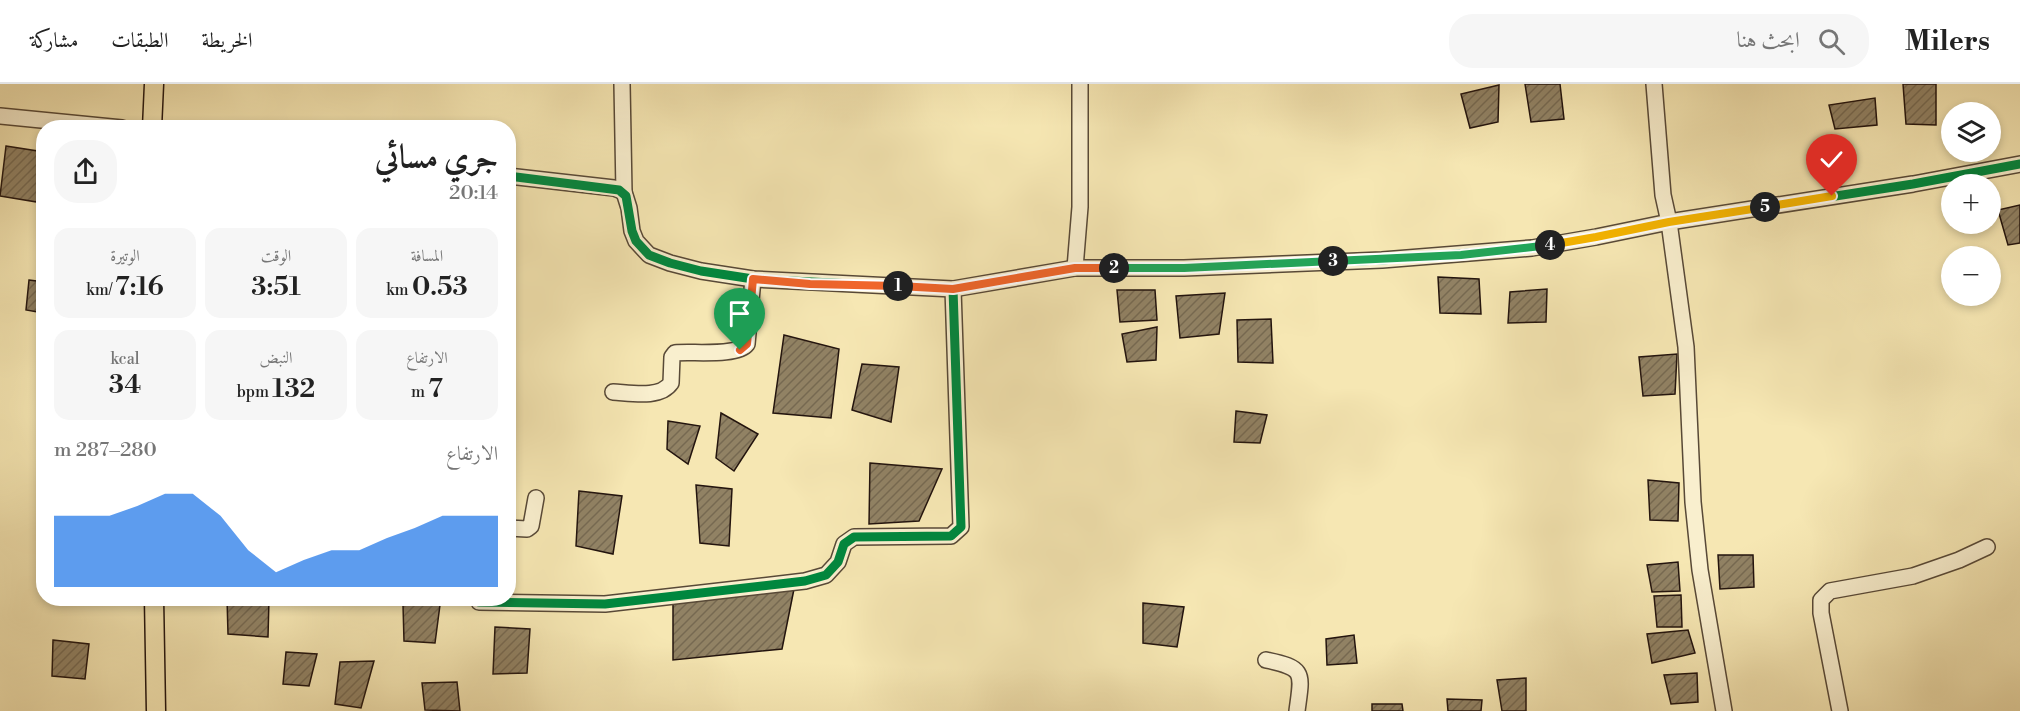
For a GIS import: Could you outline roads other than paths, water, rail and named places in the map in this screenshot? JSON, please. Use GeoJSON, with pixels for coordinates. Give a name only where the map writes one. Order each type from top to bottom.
{"type":"FeatureCollection","features":[{"type":"Feature","properties":{"kind":"main road"},"geometry":{"type":"LineString","coordinates":[[152,120],[154,84]]}},
{"type":"Feature","properties":{"kind":"main road"},"geometry":{"type":"LineString","coordinates":[[154,606],[156,711]]}},
{"type":"Feature","properties":{"kind":"street"},"geometry":{"type":"LineString","coordinates":[[622,84],[624,192],[633,236],[649,255],[670,263],[701,271],[753,279],[953,289],[1075,268],[1184,268],[1461,255],[1543,246],[1669,222],[2020,165]]}},
{"type":"Feature","properties":{"kind":"street"},"geometry":{"type":"LineString","coordinates":[[1075,268],[1080,207],[1080,84]]}},
{"type":"Feature","properties":{"kind":"street"},"geometry":{"type":"LineString","coordinates":[[1654,84],[1663,195],[1669,222],[1686,347],[1693,502],[1700,570],[1724,711]]}},
{"type":"Feature","properties":{"kind":"street"},"geometry":{"type":"LineString","coordinates":[[0,116],[41,120]]}},
{"type":"Feature","properties":{"kind":"street"},"geometry":{"type":"LineString","coordinates":[[516,177],[614,188],[624,192]]}},
{"type":"Feature","properties":{"kind":"street"},"geometry":{"type":"LineString","coordinates":[[613,392],[648,394],[666,389],[671,383],[672,357],[675,353],[740,350],[744,347],[747,344],[753,279]]}},
{"type":"Feature","properties":{"kind":"street"},"geometry":{"type":"LineString","coordinates":[[516,603],[605,604],[805,581],[826,575],[838,562],[844,544],[854,537],[951,536],[961,527],[953,289]]}},
{"type":"Feature","properties":{"kind":"street"},"geometry":{"type":"LineString","coordinates":[[516,528],[527,529],[531,526],[536,498]]}},
{"type":"Feature","properties":{"kind":"street"},"geometry":{"type":"LineString","coordinates":[[1840,711],[1821,614],[1821,600],[1830,591],[1913,576],[1942,567],[1987,547]]}},
{"type":"Feature","properties":{"kind":"street"},"geometry":{"type":"LineString","coordinates":[[1266,660],[1290,665],[1299,676],[1297,711]]}}]}
